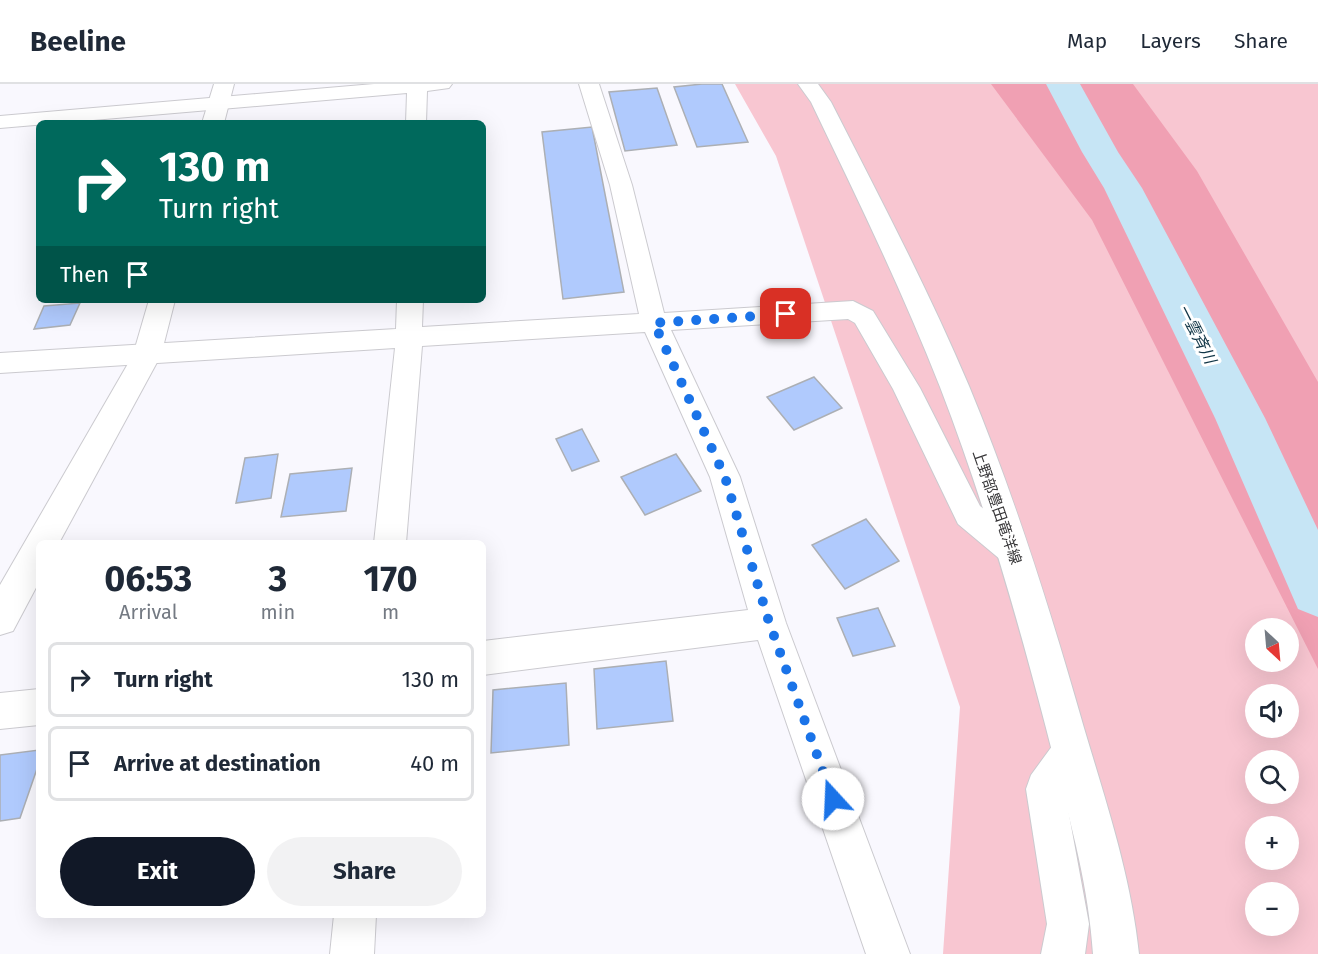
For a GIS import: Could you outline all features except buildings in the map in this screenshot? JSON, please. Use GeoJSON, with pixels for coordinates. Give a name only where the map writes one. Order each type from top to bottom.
{"type":"FeatureCollection","features":[{"type":"Feature","properties":{"kind":"main road","name":"上野部豊田竜洋線"},"geometry":{"type":"LineString","coordinates":[[808,84],[821,102],[899,260],[970,428],[1012,550],[1071,751],[1106,882],[1115,924],[1116,954]]}},
{"type":"Feature","properties":{"kind":"main road"},"geometry":{"type":"LineString","coordinates":[[44,540],[147,355],[161,303]]}},
{"type":"Feature","properties":{"kind":"main road"},"geometry":{"type":"LineString","coordinates":[[0,619],[36,554]]}},
{"type":"Feature","properties":{"kind":"street"},"geometry":{"type":"LineString","coordinates":[[0,122],[442,84]]}},
{"type":"Feature","properties":{"kind":"street"},"geometry":{"type":"LineString","coordinates":[[589,84],[621,185],[654,323],[725,477],[769,622],[888,954]]}},
{"type":"Feature","properties":{"kind":"street"},"geometry":{"type":"LineString","coordinates":[[416,120],[417,85]]}},
{"type":"Feature","properties":{"kind":"street"},"geometry":{"type":"LineString","coordinates":[[390,540],[409,338],[410,303]]}},
{"type":"Feature","properties":{"kind":"street"},"geometry":{"type":"LineString","coordinates":[[0,363],[852,310],[864,317],[906,388],[969,515],[1012,550]]}},
{"type":"Feature","properties":{"kind":"street"},"geometry":{"type":"LineString","coordinates":[[486,658],[769,622]]}},
{"type":"Feature","properties":{"kind":"street"},"geometry":{"type":"LineString","coordinates":[[0,711],[36,706]]}},
{"type":"Feature","properties":{"kind":"street"},"geometry":{"type":"LineString","coordinates":[[1063,954],[1068,924],[1045,789],[1071,751]]}},
{"type":"Feature","properties":{"kind":"street"},"geometry":{"type":"LineString","coordinates":[[352,954],[356,918]]}},
{"type":"Feature","properties":{"kind":"shaded area"},"geometry":{"type":"Polygon","coordinates":[[[735,84],[1318,84],[1318,954],[943,954],[960,707],[776,156],[735,84]]]}},
{"type":"Feature","properties":{"kind":"shaded area"},"geometry":{"type":"Polygon","coordinates":[[[991,84],[1133,84],[1197,171],[1318,382],[1318,669],[1299,631],[1299,618],[1292,618],[1092,220],[991,84]]]}},
{"type":"Feature","properties":{"kind":"waterway","name":"一雲斉川"},"geometry":{"type":"LineString","coordinates":[[1063,84],[1100,152],[1123,188],[1240,418],[1318,591]]}},
{"type":"Feature","properties":{"kind":"route"},"geometry":{"type":"LineString","coordinates":[[786,314],[654,323],[725,477],[769,622],[833,799]]}}]}
